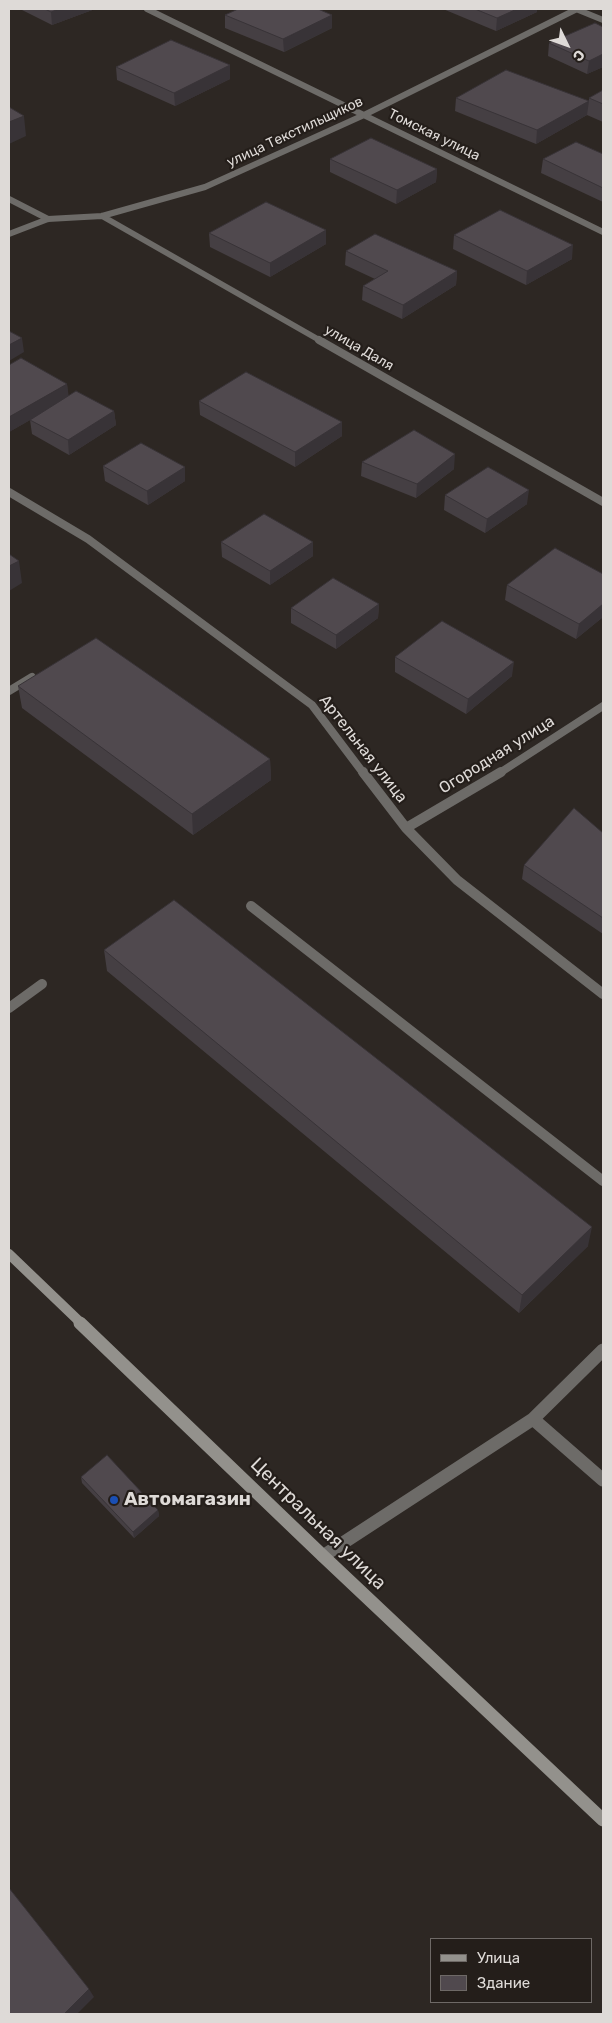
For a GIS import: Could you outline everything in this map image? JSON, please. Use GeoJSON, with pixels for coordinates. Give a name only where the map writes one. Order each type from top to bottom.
{"type":"FeatureCollection","features":[{"type":"Feature","properties":{"kind":"street","name":"Томская улица"},"geometry":{"type":"LineString","coordinates":[[147,9],[603,232]]}},
{"type":"Feature","properties":{"kind":"street","name":"улица Текстильщиков"},"geometry":{"type":"LineString","coordinates":[[9,234],[48,220],[102,216],[205,187],[364,115],[576,9]]}},
{"type":"Feature","properties":{"kind":"street"},"geometry":{"type":"LineString","coordinates":[[576,9],[603,20]]}},
{"type":"Feature","properties":{"kind":"street"},"geometry":{"type":"LineString","coordinates":[[9,199],[48,220]]}},
{"type":"Feature","properties":{"kind":"street","name":"улица Даля"},"geometry":{"type":"LineString","coordinates":[[102,216],[603,502]]}},
{"type":"Feature","properties":{"kind":"street","name":"Артельная улица"},"geometry":{"type":"LineString","coordinates":[[9,492],[88,539],[312,705],[406,828],[457,880],[603,994]]}},
{"type":"Feature","properties":{"kind":"street"},"geometry":{"type":"LineString","coordinates":[[9,691],[32,677]]}},
{"type":"Feature","properties":{"kind":"street","name":"Огородная улица"},"geometry":{"type":"LineString","coordinates":[[406,828],[513,765],[603,706]]}},
{"type":"Feature","properties":{"kind":"street"},"geometry":{"type":"LineString","coordinates":[[251,906],[603,1181]]}},
{"type":"Feature","properties":{"kind":"street"},"geometry":{"type":"LineString","coordinates":[[9,1008],[42,984]]}},
{"type":"Feature","properties":{"kind":"street","name":"Центральная улица"},"geometry":{"type":"LineString","coordinates":[[9,1254],[323,1556],[603,1820]]}},
{"type":"Feature","properties":{"kind":"street"},"geometry":{"type":"LineString","coordinates":[[323,1556],[533,1419],[603,1350]]}},
{"type":"Feature","properties":{"kind":"street"},"geometry":{"type":"LineString","coordinates":[[533,1419],[603,1480]]}},
{"type":"Feature","properties":{"kind":"building"},"geometry":{"type":"Polygon","coordinates":[[[45,9],[59,9],[51,12],[45,9]]]}},
{"type":"Feature","properties":{"kind":"building"},"geometry":{"type":"Polygon","coordinates":[[[238,9],[318,9],[332,15],[283,39],[225,15],[238,9]]]}},
{"type":"Feature","properties":{"kind":"building"},"geometry":{"type":"Polygon","coordinates":[[[475,9],[517,9],[497,18],[475,9]]]}},
{"type":"Feature","properties":{"kind":"building"},"geometry":{"type":"Polygon","coordinates":[[[595,23],[603,27],[603,54],[589,61],[549,43],[595,23]]]}},
{"type":"Feature","properties":{"kind":"building"},"geometry":{"type":"Polygon","coordinates":[[[171,40],[230,65],[174,93],[116,67],[171,40]]]}},
{"type":"Feature","properties":{"kind":"building"},"geometry":{"type":"Polygon","coordinates":[[[506,70],[589,101],[537,130],[456,98],[506,70]]]}},
{"type":"Feature","properties":{"kind":"building"},"geometry":{"type":"Polygon","coordinates":[[[603,90],[603,104],[589,98],[603,90]]]}},
{"type":"Feature","properties":{"kind":"building"},"geometry":{"type":"Polygon","coordinates":[[[9,107],[24,116],[9,122],[9,107]]]}},
{"type":"Feature","properties":{"kind":"building"},"geometry":{"type":"Polygon","coordinates":[[[371,138],[437,169],[397,190],[330,159],[371,138]]]}},
{"type":"Feature","properties":{"kind":"building"},"geometry":{"type":"Polygon","coordinates":[[[576,142],[603,154],[603,188],[543,159],[576,142]]]}},
{"type":"Feature","properties":{"kind":"building"},"geometry":{"type":"Polygon","coordinates":[[[266,202],[326,230],[270,263],[209,233],[266,202]]]}},
{"type":"Feature","properties":{"kind":"building"},"geometry":{"type":"Polygon","coordinates":[[[500,210],[573,245],[527,271],[454,235],[500,210]]]}},
{"type":"Feature","properties":{"kind":"building"},"geometry":{"type":"Polygon","coordinates":[[[375,234],[457,271],[403,305],[363,286],[388,271],[346,251],[375,234]]]}},
{"type":"Feature","properties":{"kind":"building"},"geometry":{"type":"Polygon","coordinates":[[[9,331],[22,338],[9,345],[9,331]]]}},
{"type":"Feature","properties":{"kind":"building"},"geometry":{"type":"Polygon","coordinates":[[[21,358],[67,384],[9,417],[9,365],[21,358]]]}},
{"type":"Feature","properties":{"kind":"building"},"geometry":{"type":"Polygon","coordinates":[[[246,372],[342,422],[295,452],[199,401],[246,372]]]}},
{"type":"Feature","properties":{"kind":"building"},"geometry":{"type":"Polygon","coordinates":[[[76,391],[114,411],[68,440],[30,420],[76,391]]]}},
{"type":"Feature","properties":{"kind":"building"},"geometry":{"type":"Polygon","coordinates":[[[414,430],[455,454],[417,484],[362,462],[414,430]]]}},
{"type":"Feature","properties":{"kind":"building"},"geometry":{"type":"Polygon","coordinates":[[[141,443],[185,467],[147,491],[103,466],[141,443]]]}},
{"type":"Feature","properties":{"kind":"building"},"geometry":{"type":"Polygon","coordinates":[[[488,467],[529,490],[487,519],[445,495],[488,467]]]}},
{"type":"Feature","properties":{"kind":"building"},"geometry":{"type":"Polygon","coordinates":[[[264,514],[313,542],[270,571],[221,542],[264,514]]]}},
{"type":"Feature","properties":{"kind":"building"},"geometry":{"type":"Polygon","coordinates":[[[555,548],[603,574],[603,604],[579,624],[507,585],[555,548]]]}},
{"type":"Feature","properties":{"kind":"building"},"geometry":{"type":"Polygon","coordinates":[[[9,554],[19,561],[9,566],[9,554]]]}},
{"type":"Feature","properties":{"kind":"building"},"geometry":{"type":"Polygon","coordinates":[[[333,578],[379,604],[336,635],[291,608],[333,578]]]}},
{"type":"Feature","properties":{"kind":"building"},"geometry":{"type":"Polygon","coordinates":[[[442,621],[514,662],[468,699],[395,657],[442,621]]]}},
{"type":"Feature","properties":{"kind":"building"},"geometry":{"type":"Polygon","coordinates":[[[96,638],[270,759],[192,814],[18,686],[96,638]]]}},
{"type":"Feature","properties":{"kind":"building"},"geometry":{"type":"Polygon","coordinates":[[[574,808],[603,833],[603,918],[524,865],[574,808]]]}},
{"type":"Feature","properties":{"kind":"building"},"geometry":{"type":"Polygon","coordinates":[[[174,900],[592,1227],[522,1295],[104,950],[174,900]]]}},
{"type":"Feature","properties":{"kind":"building"},"geometry":{"type":"Polygon","coordinates":[[[107,1455],[158,1510],[133,1532],[81,1477],[107,1455]]]}},
{"type":"Feature","properties":{"kind":"building"},"geometry":{"type":"Polygon","coordinates":[[[9,1888],[89,1989],[64,2014],[9,2014],[9,1888]]]}},
{"type":"Feature","properties":{"kind":"place","name":"Автомагазин"},"geometry":{"type":"Point","coordinates":[114,1500]}}]}
